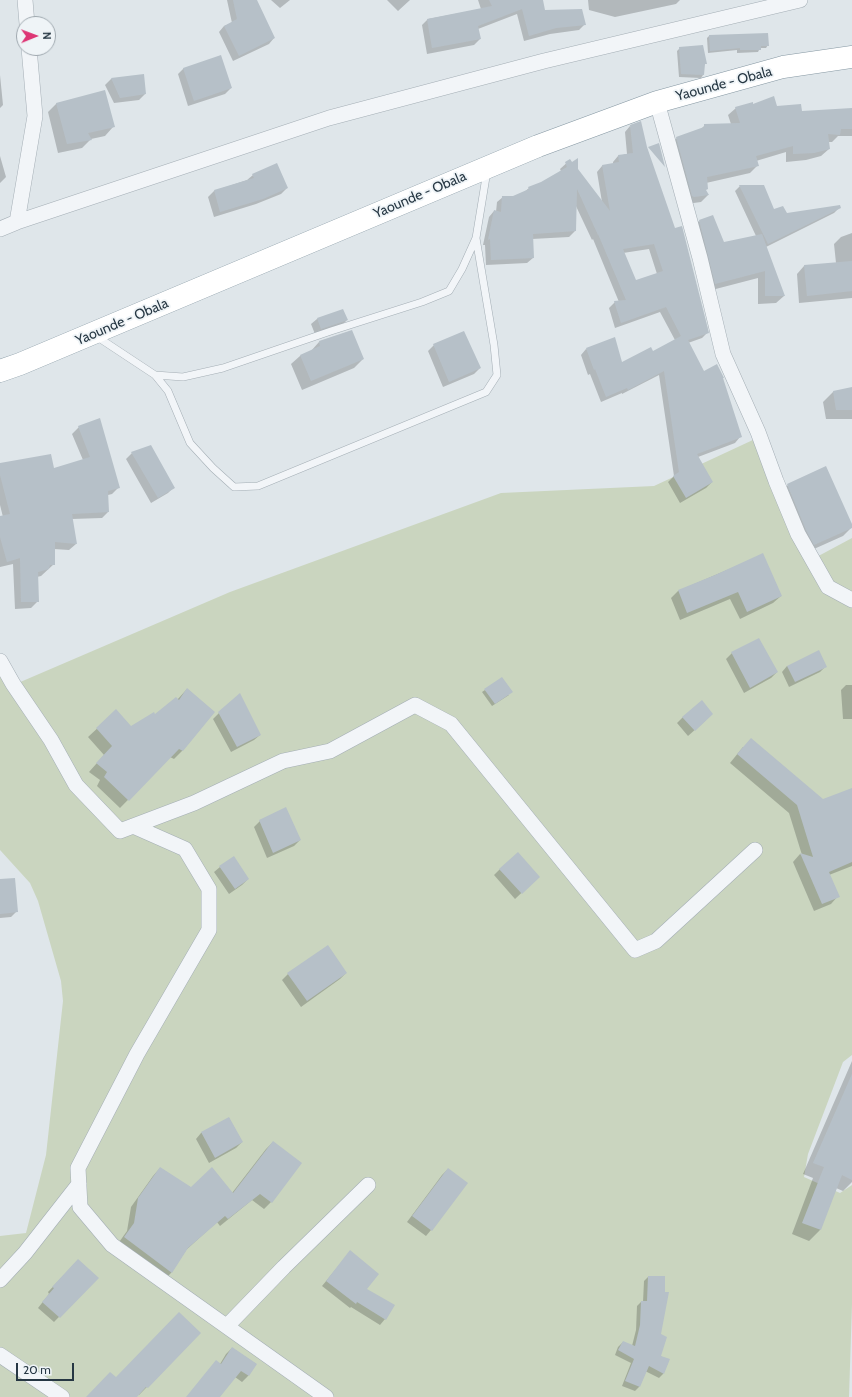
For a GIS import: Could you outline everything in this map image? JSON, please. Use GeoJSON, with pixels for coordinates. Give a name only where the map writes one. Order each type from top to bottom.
{"type":"FeatureCollection","features":[{"type":"Feature","properties":{"kind":"highway","name":"Yaounde - Obala"},"geometry":{"type":"LineString","coordinates":[[0,371],[93,334],[538,146],[657,102],[784,67],[850,56]]}},
{"type":"Feature","properties":{"kind":"street"},"geometry":{"type":"LineString","coordinates":[[25,0],[26,16]]}},
{"type":"Feature","properties":{"kind":"street"},"geometry":{"type":"LineString","coordinates":[[0,229],[329,118],[544,61],[800,0]]}},
{"type":"Feature","properties":{"kind":"street"},"geometry":{"type":"LineString","coordinates":[[17,222],[35,116],[30,56]]}},
{"type":"Feature","properties":{"kind":"street"},"geometry":{"type":"LineString","coordinates":[[657,102],[700,258],[723,354],[758,432],[798,534],[828,587],[852,600]]}},
{"type":"Feature","properties":{"kind":"street"},"geometry":{"type":"LineString","coordinates":[[0,661],[6,687],[51,740],[76,785],[120,831],[194,803],[283,761],[330,751],[415,705],[451,724],[634,950],[656,941],[755,850]]}},
{"type":"Feature","properties":{"kind":"street"},"geometry":{"type":"LineString","coordinates":[[133,826],[185,849],[209,889],[209,930],[137,1054],[78,1168],[80,1207],[112,1245],[326,1397]]}},
{"type":"Feature","properties":{"kind":"street"},"geometry":{"type":"LineString","coordinates":[[0,1280],[25,1254],[79,1184]]}},
{"type":"Feature","properties":{"kind":"street"},"geometry":{"type":"LineString","coordinates":[[227,1326],[284,1267],[368,1185]]}},
{"type":"Feature","properties":{"kind":"street"},"geometry":{"type":"LineString","coordinates":[[0,1355],[62,1397]]}},
{"type":"Feature","properties":{"kind":"lane"},"geometry":{"type":"LineString","coordinates":[[155,375],[184,376],[223,368],[331,330],[429,299],[449,290],[462,269],[476,238],[488,167]]}},
{"type":"Feature","properties":{"kind":"lane"},"geometry":{"type":"LineString","coordinates":[[93,334],[155,375],[168,391],[190,443],[212,468],[234,487],[258,486],[486,392],[497,375],[494,344],[476,238]]}},
{"type":"Feature","properties":{"kind":"green space"},"geometry":{"type":"Polygon","coordinates":[[[755,439],[811,560],[852,538],[852,1055],[843,1062],[808,1154],[804,1177],[840,1193],[852,1185],[852,1304],[849,1397],[0,1397],[0,1236],[26,1233],[46,1155],[63,1001],[61,981],[38,901],[30,883],[0,850],[0,654],[18,683],[230,592],[501,493],[654,486],[755,439]]]}},
{"type":"Feature","properties":{"kind":"building"},"geometry":{"type":"Polygon","coordinates":[[[233,0],[257,0],[275,38],[239,56],[224,26],[237,19],[233,0]]]}},
{"type":"Feature","properties":{"kind":"building"},"geometry":{"type":"Polygon","coordinates":[[[489,0],[543,0],[545,10],[582,9],[586,25],[556,28],[529,36],[522,9],[478,26],[481,39],[432,48],[427,19],[492,6],[489,0]]]}},
{"type":"Feature","properties":{"kind":"building"},"geometry":{"type":"Polygon","coordinates":[[[768,33],[769,46],[761,46],[761,50],[740,50],[740,48],[710,51],[709,35],[768,33]]]}},
{"type":"Feature","properties":{"kind":"building"},"geometry":{"type":"Polygon","coordinates":[[[703,45],[707,64],[705,64],[704,75],[681,74],[679,47],[703,45]]]}},
{"type":"Feature","properties":{"kind":"building"},"geometry":{"type":"Polygon","coordinates":[[[221,55],[232,88],[194,101],[183,68],[221,55]]]}},
{"type":"Feature","properties":{"kind":"building"},"geometry":{"type":"Polygon","coordinates":[[[144,74],[146,94],[120,98],[111,78],[144,74]]]}},
{"type":"Feature","properties":{"kind":"building"},"geometry":{"type":"Polygon","coordinates":[[[105,90],[115,127],[88,133],[92,140],[67,144],[56,103],[105,90]]]}},
{"type":"Feature","properties":{"kind":"building"},"geometry":{"type":"Polygon","coordinates":[[[774,96],[777,106],[801,104],[802,111],[852,108],[852,129],[841,129],[840,135],[828,134],[830,149],[814,153],[793,154],[793,146],[756,156],[759,166],[707,177],[708,189],[706,190],[709,195],[692,196],[676,137],[704,127],[704,124],[740,123],[735,107],[753,102],[753,104],[774,96]]]}},
{"type":"Feature","properties":{"kind":"building"},"geometry":{"type":"Polygon","coordinates":[[[641,121],[647,147],[675,228],[682,226],[709,333],[688,340],[704,371],[717,364],[724,378],[742,437],[697,454],[713,482],[686,498],[673,476],[679,472],[664,371],[628,390],[627,388],[606,397],[586,348],[615,337],[622,362],[651,347],[653,351],[681,336],[666,307],[621,323],[614,301],[626,300],[577,189],[576,231],[533,234],[534,258],[491,260],[490,239],[488,240],[494,210],[501,212],[502,196],[513,196],[529,189],[528,187],[541,182],[567,167],[565,162],[570,159],[572,162],[578,158],[578,169],[610,211],[602,165],[619,162],[618,155],[633,153],[630,125],[641,121]],[[654,244],[623,249],[636,280],[663,271],[654,244]]]}},
{"type":"Feature","properties":{"kind":"building"},"geometry":{"type":"Polygon","coordinates":[[[659,143],[665,167],[648,147],[659,143]]]}},
{"type":"Feature","properties":{"kind":"building"},"geometry":{"type":"Polygon","coordinates":[[[277,163],[288,188],[263,199],[220,212],[214,190],[254,178],[252,174],[277,163]]]}},
{"type":"Feature","properties":{"kind":"building"},"geometry":{"type":"Polygon","coordinates":[[[739,185],[764,185],[774,209],[783,206],[787,213],[840,205],[841,208],[768,244],[739,185]]]}},
{"type":"Feature","properties":{"kind":"building"},"geometry":{"type":"Polygon","coordinates":[[[713,215],[724,242],[762,234],[785,296],[765,296],[765,271],[715,284],[699,220],[713,215]]]}},
{"type":"Feature","properties":{"kind":"building"},"geometry":{"type":"Polygon","coordinates":[[[852,261],[852,291],[807,296],[804,265],[852,261]]]}},
{"type":"Feature","properties":{"kind":"building"},"geometry":{"type":"Polygon","coordinates":[[[343,309],[348,320],[321,329],[317,318],[343,309]]]}},
{"type":"Feature","properties":{"kind":"building"},"geometry":{"type":"Polygon","coordinates":[[[352,330],[364,359],[311,381],[300,355],[320,346],[319,341],[352,330]]]}},
{"type":"Feature","properties":{"kind":"building"},"geometry":{"type":"Polygon","coordinates":[[[464,331],[481,368],[449,382],[433,344],[464,331]]]}},
{"type":"Feature","properties":{"kind":"building"},"geometry":{"type":"Polygon","coordinates":[[[852,387],[852,410],[836,410],[833,391],[852,387]]]}},
{"type":"Feature","properties":{"kind":"building"},"geometry":{"type":"Polygon","coordinates":[[[100,418],[120,488],[108,491],[109,512],[72,514],[77,544],[55,542],[55,565],[50,565],[49,569],[38,572],[39,602],[21,602],[20,558],[7,562],[0,537],[0,516],[10,514],[0,475],[0,463],[51,454],[54,468],[90,457],[78,426],[100,418]]]}},
{"type":"Feature","properties":{"kind":"building"},"geometry":{"type":"Polygon","coordinates":[[[151,445],[175,488],[158,498],[131,452],[151,445]]]}},
{"type":"Feature","properties":{"kind":"building"},"geometry":{"type":"Polygon","coordinates":[[[826,466],[852,524],[852,528],[814,545],[806,530],[787,484],[826,466]]]}},
{"type":"Feature","properties":{"kind":"building"},"geometry":{"type":"Polygon","coordinates":[[[763,553],[782,596],[747,612],[738,592],[687,613],[678,590],[763,553]]]}},
{"type":"Feature","properties":{"kind":"building"},"geometry":{"type":"Polygon","coordinates":[[[759,638],[778,672],[750,688],[731,652],[759,638]]]}},
{"type":"Feature","properties":{"kind":"building"},"geometry":{"type":"Polygon","coordinates":[[[819,650],[827,667],[795,682],[787,666],[819,650]]]}},
{"type":"Feature","properties":{"kind":"building"},"geometry":{"type":"Polygon","coordinates":[[[502,677],[513,692],[495,704],[484,689],[502,677]]]}},
{"type":"Feature","properties":{"kind":"building"},"geometry":{"type":"Polygon","coordinates":[[[187,688],[215,712],[183,751],[179,749],[129,801],[104,777],[107,772],[96,763],[112,746],[96,728],[116,709],[131,726],[154,712],[155,714],[176,697],[179,700],[187,688]]]}},
{"type":"Feature","properties":{"kind":"building"},"geometry":{"type":"Polygon","coordinates":[[[240,693],[261,735],[237,747],[218,712],[240,693]]]}},
{"type":"Feature","properties":{"kind":"building"},"geometry":{"type":"Polygon","coordinates":[[[702,700],[713,714],[695,731],[682,717],[702,700]]]}},
{"type":"Feature","properties":{"kind":"building"},"geometry":{"type":"Polygon","coordinates":[[[751,738],[823,799],[852,788],[852,862],[829,872],[840,897],[822,904],[800,853],[813,857],[797,805],[737,754],[751,738]]]}},
{"type":"Feature","properties":{"kind":"building"},"geometry":{"type":"Polygon","coordinates":[[[286,807],[301,840],[273,853],[259,820],[286,807]]]}},
{"type":"Feature","properties":{"kind":"building"},"geometry":{"type":"Polygon","coordinates":[[[518,852],[540,877],[522,894],[499,869],[518,852]]]}},
{"type":"Feature","properties":{"kind":"building"},"geometry":{"type":"Polygon","coordinates":[[[234,856],[249,879],[235,889],[219,866],[234,856]]]}},
{"type":"Feature","properties":{"kind":"building"},"geometry":{"type":"Polygon","coordinates":[[[15,878],[18,912],[0,914],[0,879],[15,878]]]}},
{"type":"Feature","properties":{"kind":"building"},"geometry":{"type":"Polygon","coordinates":[[[328,945],[347,973],[307,1001],[287,973],[328,945]]]}},
{"type":"Feature","properties":{"kind":"building"},"geometry":{"type":"Polygon","coordinates":[[[852,1074],[852,1180],[842,1175],[821,1230],[802,1223],[824,1167],[813,1163],[852,1074]]]}},
{"type":"Feature","properties":{"kind":"building"},"geometry":{"type":"Polygon","coordinates":[[[229,1117],[243,1142],[215,1158],[201,1132],[229,1117]]]}},
{"type":"Feature","properties":{"kind":"building"},"geometry":{"type":"Polygon","coordinates":[[[273,1141],[302,1163],[272,1203],[260,1194],[228,1219],[225,1216],[188,1248],[172,1273],[124,1237],[134,1223],[138,1198],[160,1167],[191,1187],[212,1167],[233,1193],[273,1141]]]}},
{"type":"Feature","properties":{"kind":"building"},"geometry":{"type":"Polygon","coordinates":[[[448,1168],[468,1183],[432,1231],[412,1216],[448,1168]]]}},
{"type":"Feature","properties":{"kind":"building"},"geometry":{"type":"Polygon","coordinates":[[[350,1250],[379,1274],[367,1289],[395,1305],[386,1320],[357,1302],[356,1304],[326,1281],[350,1250]]]}},
{"type":"Feature","properties":{"kind":"building"},"geometry":{"type":"Polygon","coordinates":[[[78,1259],[99,1278],[60,1318],[42,1302],[54,1288],[52,1287],[78,1259]]]}},
{"type":"Feature","properties":{"kind":"building"},"geometry":{"type":"Polygon","coordinates":[[[648,1276],[665,1276],[665,1292],[669,1292],[661,1334],[667,1337],[661,1356],[670,1359],[664,1374],[649,1366],[640,1387],[625,1381],[634,1359],[618,1350],[623,1341],[635,1346],[640,1325],[641,1301],[647,1301],[648,1276]]]}},
{"type":"Feature","properties":{"kind":"building"},"geometry":{"type":"Polygon","coordinates":[[[179,1312],[201,1333],[148,1388],[146,1387],[137,1397],[86,1397],[110,1372],[116,1377],[179,1312]]]}},
{"type":"Feature","properties":{"kind":"building"},"geometry":{"type":"Polygon","coordinates":[[[232,1347],[257,1364],[249,1376],[241,1371],[220,1397],[186,1397],[216,1360],[221,1364],[232,1347]]]}}]}
